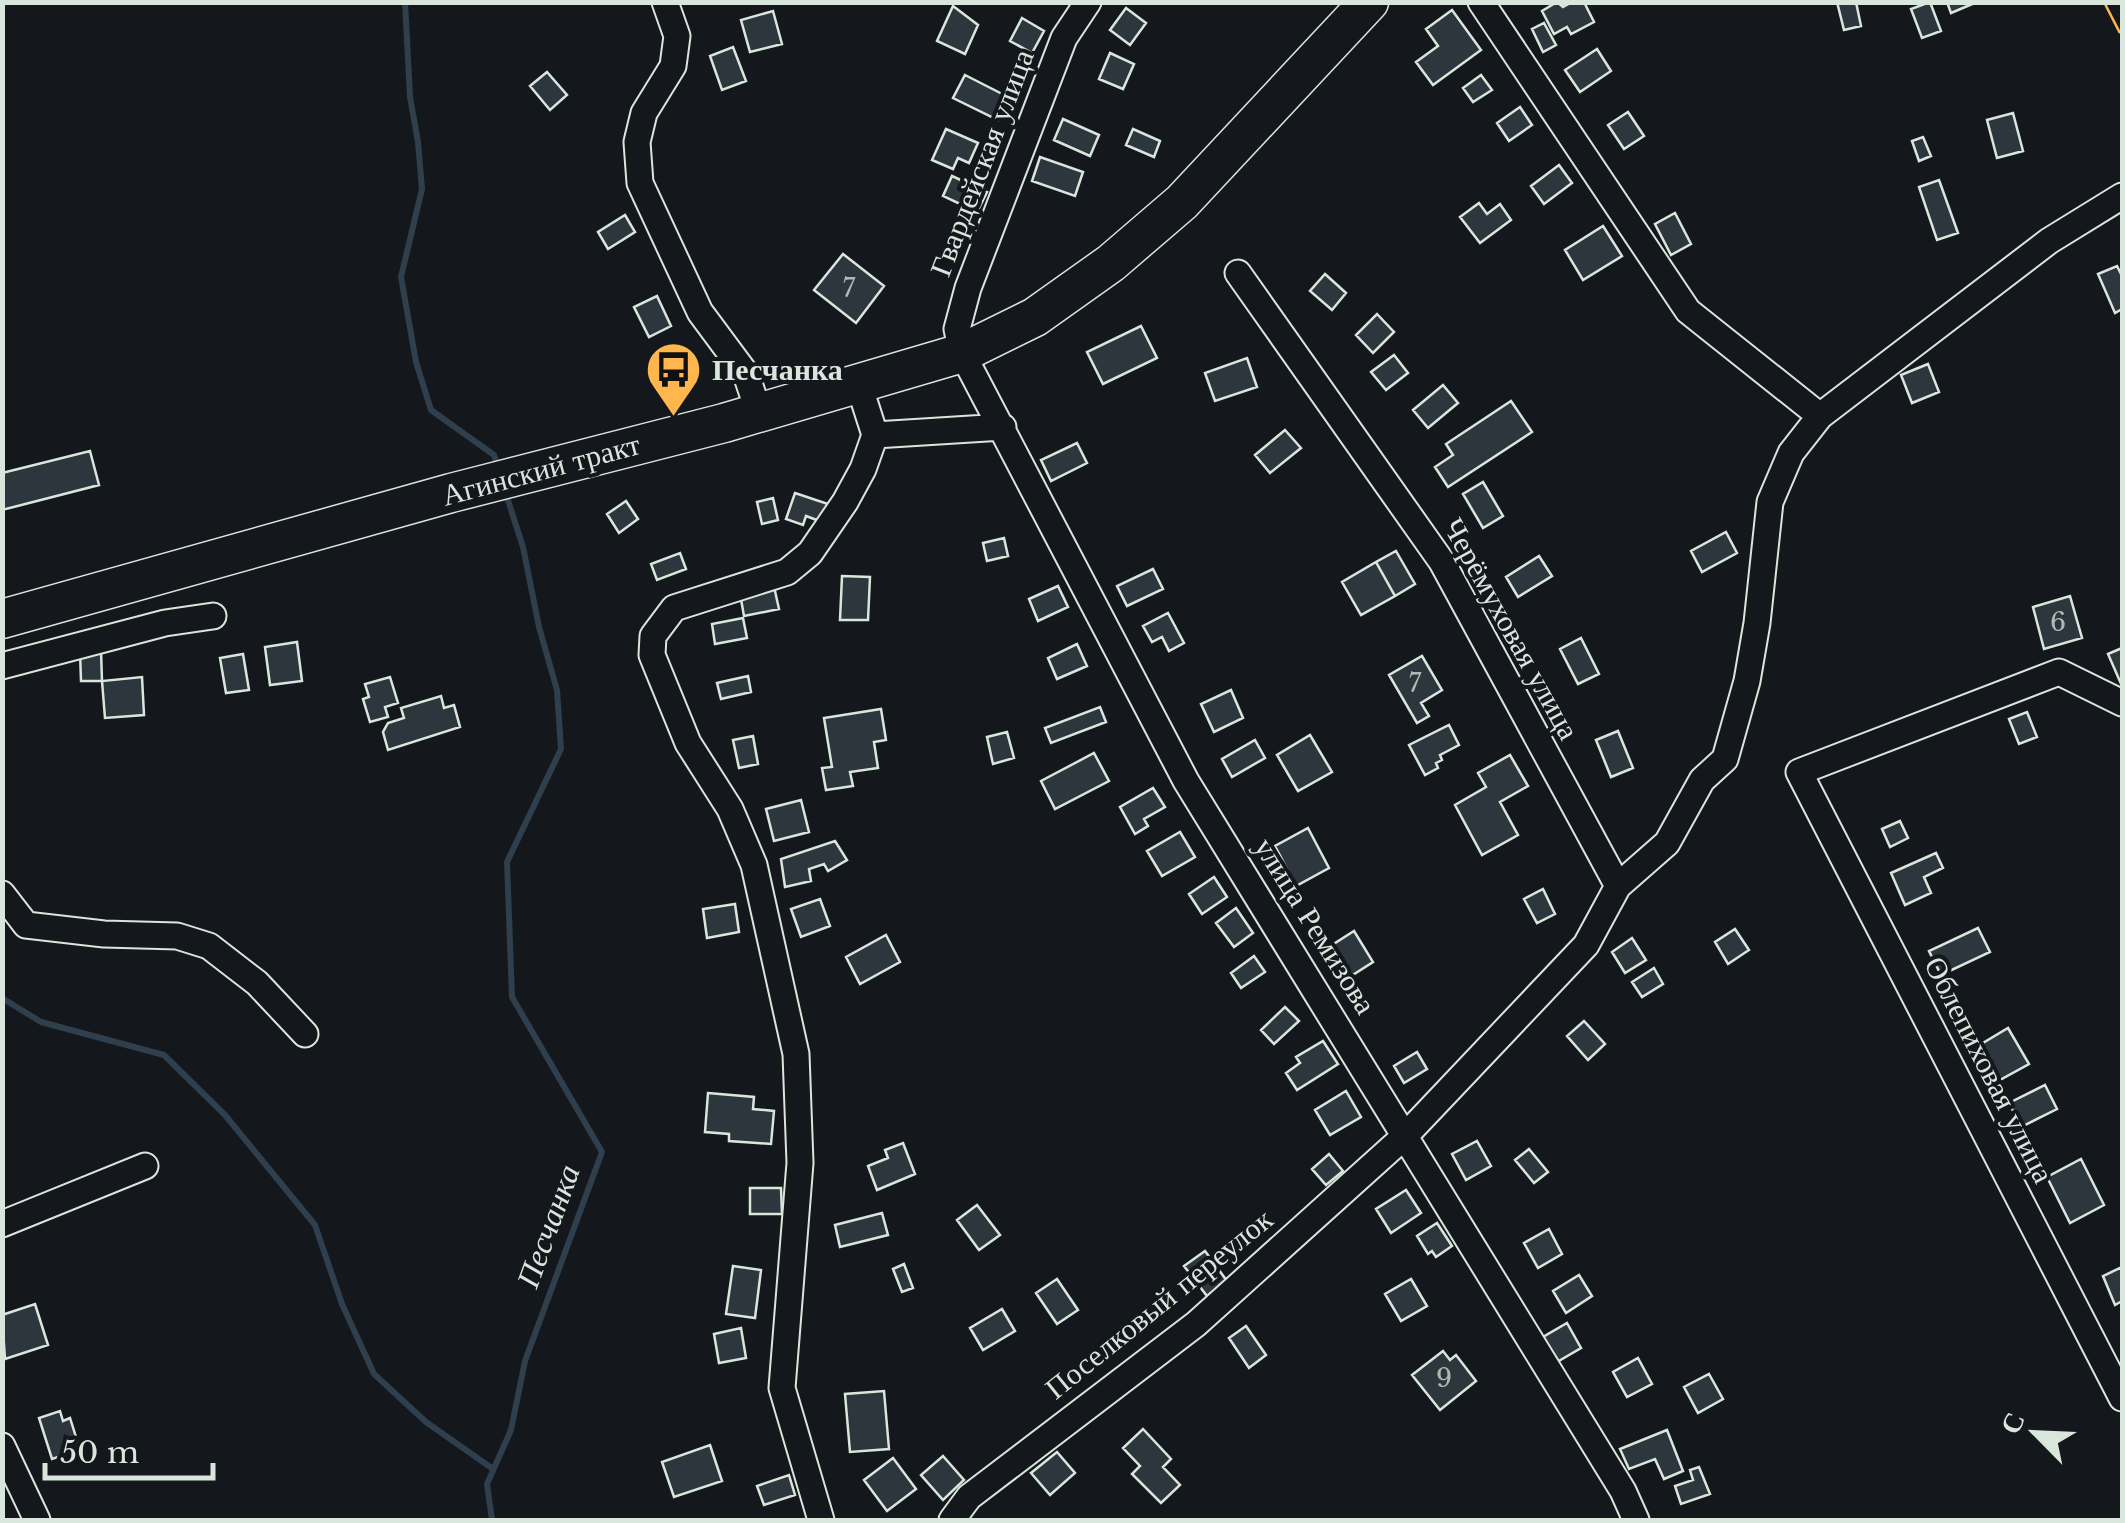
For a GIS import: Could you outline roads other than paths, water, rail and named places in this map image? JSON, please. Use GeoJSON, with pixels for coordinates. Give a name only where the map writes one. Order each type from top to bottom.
{"type":"FeatureCollection","features":[{"type":"Feature","properties":{"kind":"highway","name":"Агинский тракт"},"geometry":{"type":"LineString","coordinates":[[2,619],[451,493],[860,385],[962,353],[1035,316],[1111,263],[1182,202],[1369,2]]}},
{"type":"Feature","properties":{"kind":"street"},"geometry":{"type":"LineString","coordinates":[[665,2],[677,36],[674,66],[644,113],[638,142],[640,183],[700,312],[746,374],[759,412]]}},
{"type":"Feature","properties":{"kind":"street","name":"Гвардейская улица"},"geometry":{"type":"LineString","coordinates":[[962,353],[957,329],[968,288],[1064,38],[1088,2]]}},
{"type":"Feature","properties":{"kind":"street"},"geometry":{"type":"LineString","coordinates":[[1480,2],[1688,311],[1820,416]]}},
{"type":"Feature","properties":{"kind":"street"},"geometry":{"type":"LineString","coordinates":[[1618,886],[1666,843],[1702,780],[1725,759],[1751,662],[1770,502],[1792,453],[1820,416],[2049,241],[2122,196]]}},
{"type":"Feature","properties":{"kind":"street","name":"Черёмуховая улица"},"geometry":{"type":"LineString","coordinates":[[1238,273],[1442,562],[1618,886]]}},
{"type":"Feature","properties":{"kind":"street","name":"улица Ремизова"},"geometry":{"type":"LineString","coordinates":[[962,353],[1004,426],[1186,781],[1623,1491],[1636,1520]]}},
{"type":"Feature","properties":{"kind":"street"},"geometry":{"type":"LineString","coordinates":[[821,1520],[782,1388],[800,1163],[796,1054],[754,866],[730,809],[688,743],[652,655],[653,636],[674,608],[787,572],[810,553],[845,502],[875,435],[860,385]]}},
{"type":"Feature","properties":{"kind":"street"},"geometry":{"type":"LineString","coordinates":[[875,435],[1004,426]]}},
{"type":"Feature","properties":{"kind":"street"},"geometry":{"type":"LineString","coordinates":[[2,666],[165,622],[213,616]]}},
{"type":"Feature","properties":{"kind":"street","name":"Облепиховая улица"},"geometry":{"type":"LineString","coordinates":[[2122,703],[2060,672],[1798,772],[2122,1398]]}},
{"type":"Feature","properties":{"kind":"street","name":"Поселковый переулок"},"geometry":{"type":"LineString","coordinates":[[952,1520],[969,1497],[1196,1324],[1406,1135],[1586,945],[1618,886]]}},
{"type":"Feature","properties":{"kind":"street"},"geometry":{"type":"LineString","coordinates":[[2,894],[26,926],[176,936],[208,946],[257,983],[305,1034]]}},
{"type":"Feature","properties":{"kind":"street"},"geometry":{"type":"LineString","coordinates":[[2,1224],[145,1166]]}},
{"type":"Feature","properties":{"kind":"street"},"geometry":{"type":"LineString","coordinates":[[2,1446],[37,1520]]}},
{"type":"Feature","properties":{"kind":"waterway","name":"Песчанка"},"geometry":{"type":"LineString","coordinates":[[405,2],[410,97],[422,189],[401,277],[416,362],[431,410],[494,455],[499,469]]}},
{"type":"Feature","properties":{"kind":"waterway","name":"Песчанка"},"geometry":{"type":"LineString","coordinates":[[492,1520],[487,1484],[511,1430],[525,1361],[602,1152],[512,997],[507,862],[561,749],[557,690],[523,547],[505,491]]}},
{"type":"Feature","properties":{"kind":"waterway"},"geometry":{"type":"LineString","coordinates":[[2,998],[41,1022],[164,1055],[225,1115],[315,1225],[342,1304],[374,1374],[426,1422],[493,1469]]}},
{"type":"Feature","properties":{"kind":"place","name":"Песчанка"},"geometry":{"type":"Point","coordinates":[673,419]}}]}
